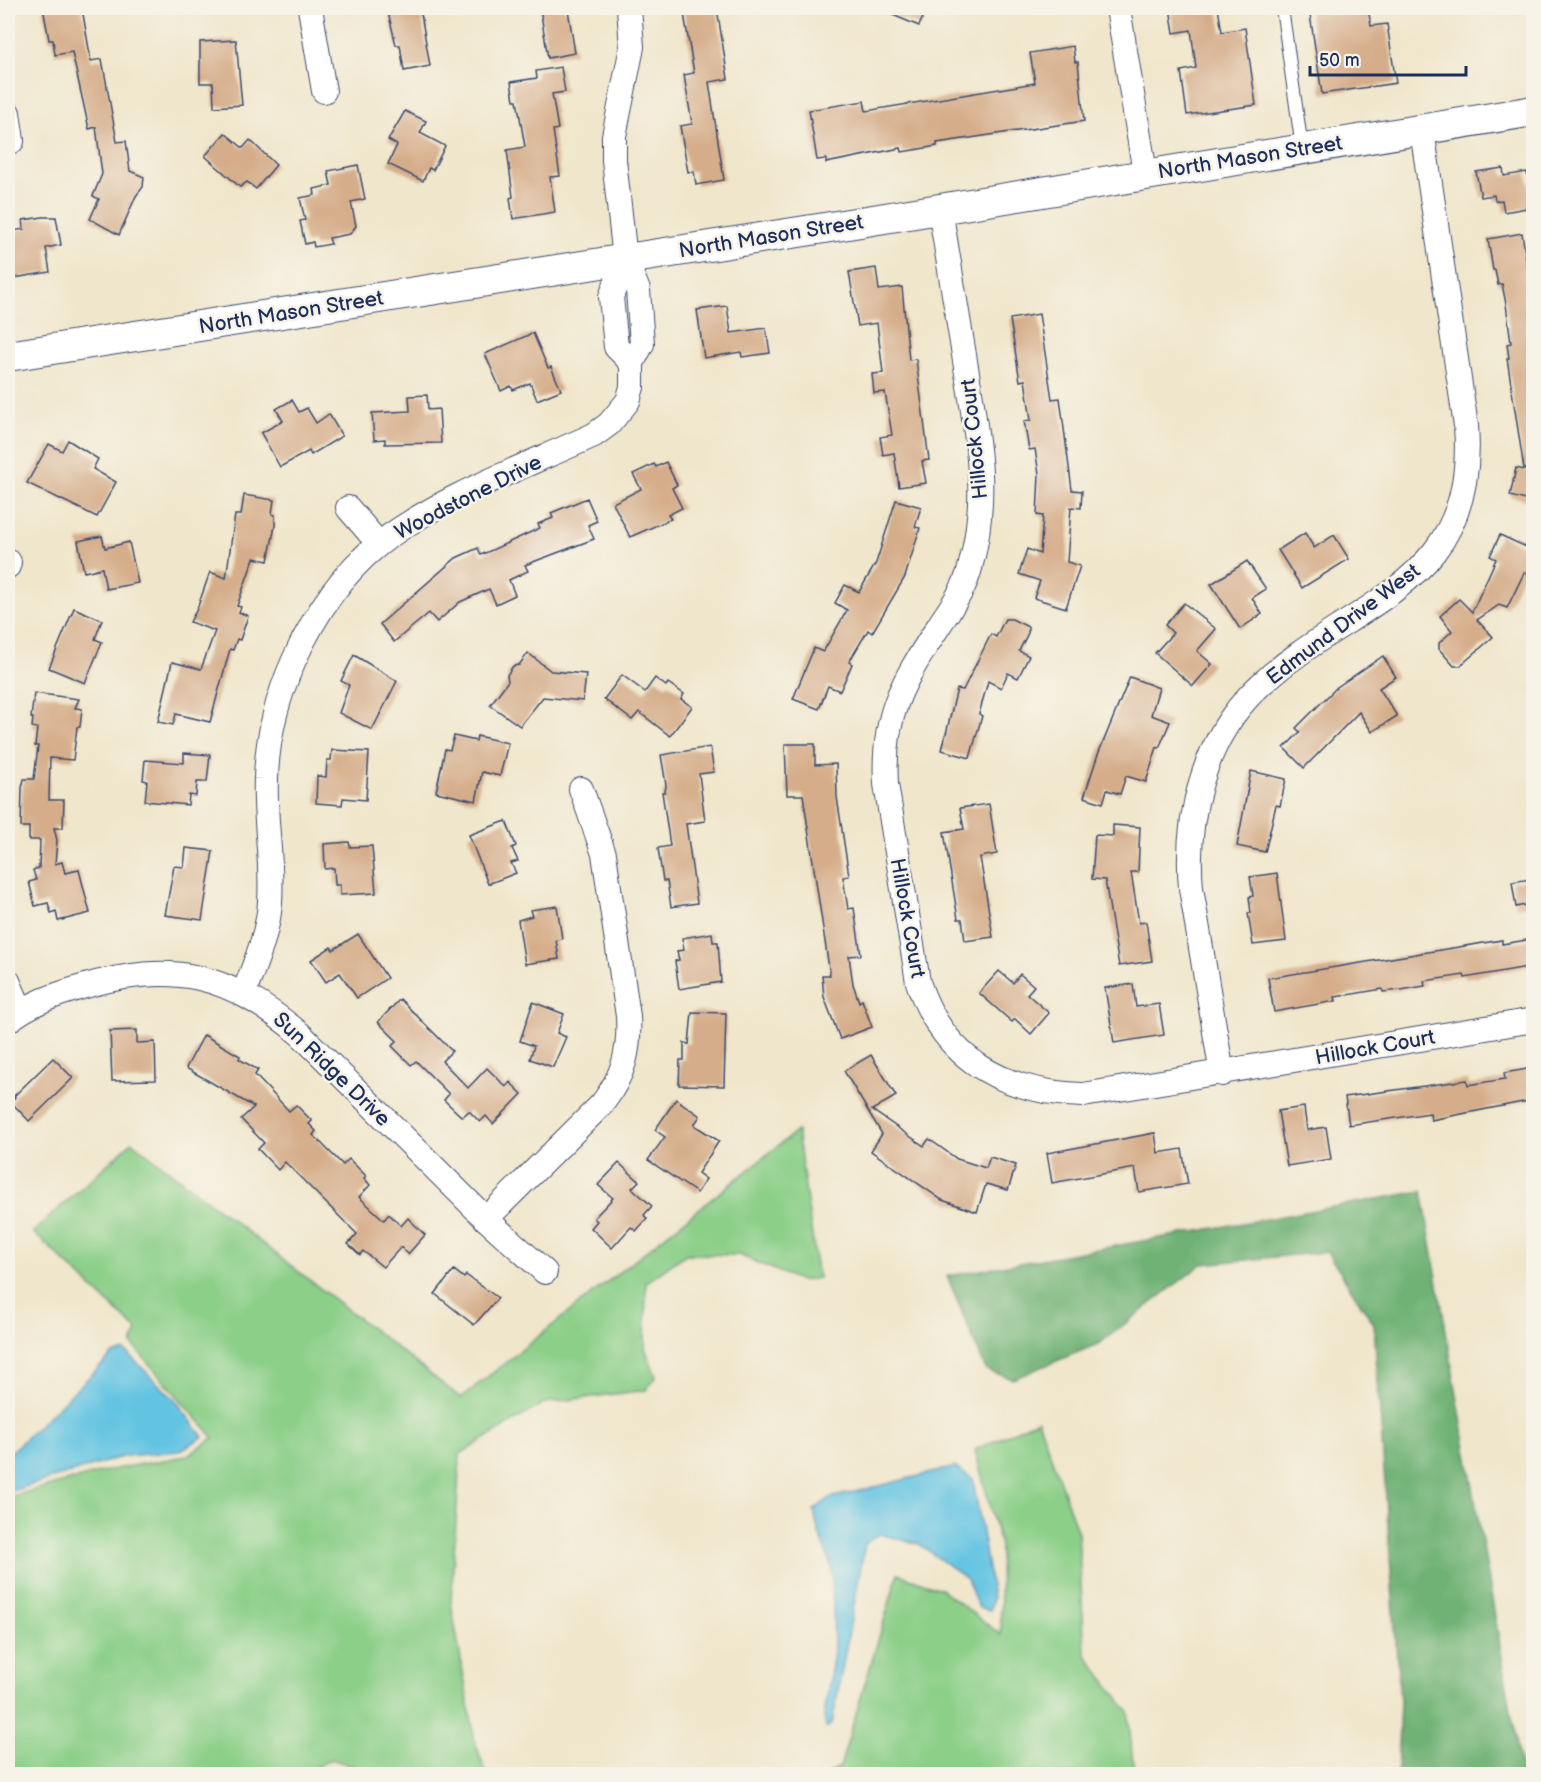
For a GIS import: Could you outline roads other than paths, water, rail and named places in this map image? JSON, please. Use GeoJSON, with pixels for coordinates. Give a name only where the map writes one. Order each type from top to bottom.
{"type":"FeatureCollection","features":[{"type":"Feature","properties":{"kind":"street"},"geometry":{"type":"LineString","coordinates":[[310,8],[324,91]]}},
{"type":"Feature","properties":{"kind":"street"},"geometry":{"type":"LineString","coordinates":[[625,259],[614,160],[614,136],[632,48],[628,8]]}},
{"type":"Feature","properties":{"kind":"street"},"geometry":{"type":"LineString","coordinates":[[1119,8],[1145,173]]}},
{"type":"Feature","properties":{"kind":"street","name":"North Mason Street"},"geometry":{"type":"LineString","coordinates":[[8,356],[940,209],[1145,173],[1533,111]]}},
{"type":"Feature","properties":{"kind":"street"},"geometry":{"type":"LineString","coordinates":[[8,113],[12,141]]}},
{"type":"Feature","properties":{"kind":"street","name":"Edmund Drive West"},"geometry":{"type":"LineString","coordinates":[[1222,1074],[1191,888],[1189,858],[1190,836],[1202,780],[1214,749],[1240,706],[1269,678],[1400,586],[1421,568],[1445,537],[1465,488],[1466,426],[1422,130]]}},
{"type":"Feature","properties":{"kind":"street","name":"Hillock Court"},"geometry":{"type":"LineString","coordinates":[[940,209],[979,442],[982,507],[969,571],[960,593],[906,678],[891,716],[887,735],[886,784],[921,990],[943,1032],[966,1057],[1002,1081],[1052,1094],[1083,1095],[1222,1074],[1533,1020]]}},
{"type":"Feature","properties":{"kind":"street","name":"Woodstone Drive"},"geometry":{"type":"LineString","coordinates":[[244,993],[264,940],[270,903],[271,857],[266,780],[268,748],[277,705],[305,635],[321,608],[356,565],[379,544],[407,525],[471,491],[594,435],[609,424],[628,401],[632,387],[632,363],[616,347],[611,297],[625,259]]}},
{"type":"Feature","properties":{"kind":"street"},"geometry":{"type":"LineString","coordinates":[[348,508],[379,544]]}},
{"type":"Feature","properties":{"kind":"street"},"geometry":{"type":"LineString","coordinates":[[486,1219],[602,1104],[616,1085],[626,1064],[630,1043],[628,1016],[604,854],[581,789]]}},
{"type":"Feature","properties":{"kind":"street","name":"Sun Ridge Drive"},"geometry":{"type":"LineString","coordinates":[[14,1016],[48,997],[115,977],[147,973],[203,979],[244,993],[270,1009],[300,1034],[486,1219],[545,1272]]}},
{"type":"Feature","properties":{"kind":"street"},"geometry":{"type":"LineString","coordinates":[[8,981],[14,1016]]}},
{"type":"Feature","properties":{"kind":"lane"},"geometry":{"type":"LineString","coordinates":[[1282,8],[1302,148]]}},
{"type":"Feature","properties":{"kind":"water"},"geometry":{"type":"Polygon","coordinates":[[[125,1351],[176,1401],[203,1437],[179,1451],[125,1456],[8,1492],[8,1455],[112,1355],[125,1351]]]}},
{"type":"Feature","properties":{"kind":"water"},"geometry":{"type":"Polygon","coordinates":[[[955,1467],[973,1479],[993,1598],[990,1610],[978,1607],[967,1579],[919,1544],[879,1534],[865,1544],[832,1724],[826,1728],[824,1717],[834,1650],[832,1568],[818,1530],[814,1510],[830,1498],[955,1467]]]}}]}
